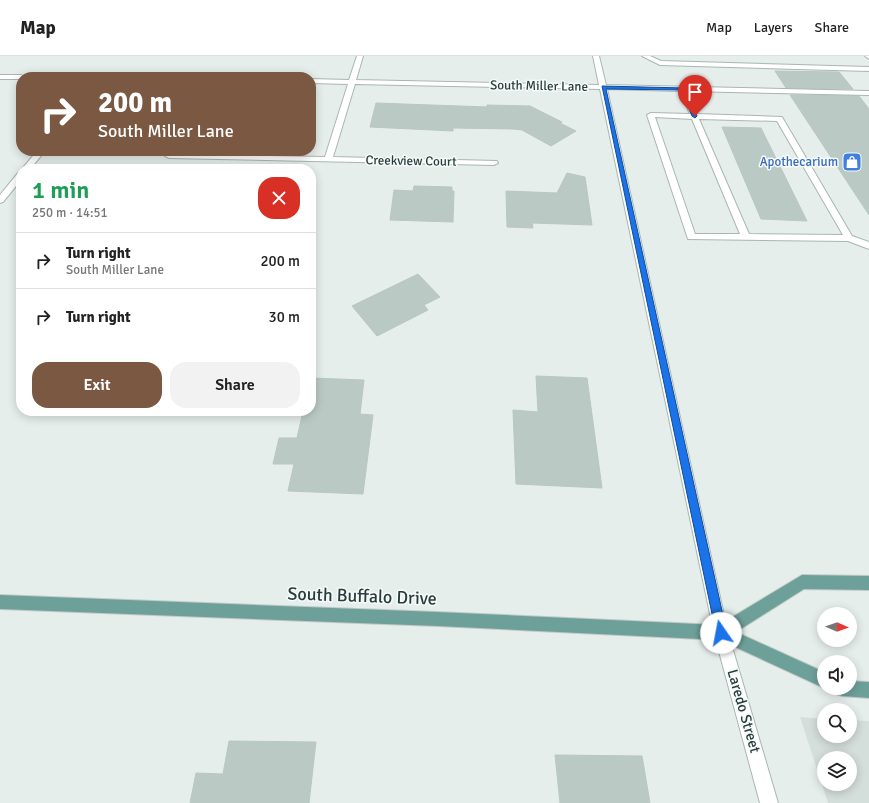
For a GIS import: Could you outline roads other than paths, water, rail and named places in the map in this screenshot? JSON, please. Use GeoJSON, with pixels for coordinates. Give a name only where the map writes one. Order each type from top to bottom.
{"type":"FeatureCollection","features":[{"type":"Feature","properties":{"kind":"main road"},"geometry":{"type":"LineString","coordinates":[[721,633],[802,582],[869,583]]}},
{"type":"Feature","properties":{"kind":"main road","name":"South Buffalo Drive"},"geometry":{"type":"LineString","coordinates":[[0,602],[437,618],[721,633],[817,677]]}},
{"type":"Feature","properties":{"kind":"main road"},"geometry":{"type":"LineString","coordinates":[[857,689],[869,690]]}},
{"type":"Feature","properties":{"kind":"street"},"geometry":{"type":"LineString","coordinates":[[328,160],[360,56]]}},
{"type":"Feature","properties":{"kind":"street","name":"Laredo Street"},"geometry":{"type":"LineString","coordinates":[[596,56],[721,633],[770,803]]}},
{"type":"Feature","properties":{"kind":"street"},"geometry":{"type":"LineString","coordinates":[[645,56],[660,63],[869,69]]}},
{"type":"Feature","properties":{"kind":"street"},"geometry":{"type":"LineString","coordinates":[[0,77],[16,77]]}},
{"type":"Feature","properties":{"kind":"street","name":"South Miller Lane"},"geometry":{"type":"LineString","coordinates":[[316,81],[869,93]]}},
{"type":"Feature","properties":{"kind":"street"},"geometry":{"type":"LineString","coordinates":[[683,89],[746,237]]}},
{"type":"Feature","properties":{"kind":"street"},"geometry":{"type":"LineString","coordinates":[[849,238],[779,119],[651,115],[691,237],[849,238],[869,246]]}},
{"type":"Feature","properties":{"kind":"street"},"geometry":{"type":"LineString","coordinates":[[30,164],[37,156]]}},
{"type":"Feature","properties":{"kind":"street","name":"Creekview Court"},"geometry":{"type":"LineString","coordinates":[[169,156],[494,163]]}},
{"type":"Feature","properties":{"kind":"street"},"geometry":{"type":"LineString","coordinates":[[0,200],[16,181]]}},
{"type":"Feature","properties":{"kind":"place","name":"Apothecarium"},"geometry":{"type":"Point","coordinates":[852,162]}}]}
